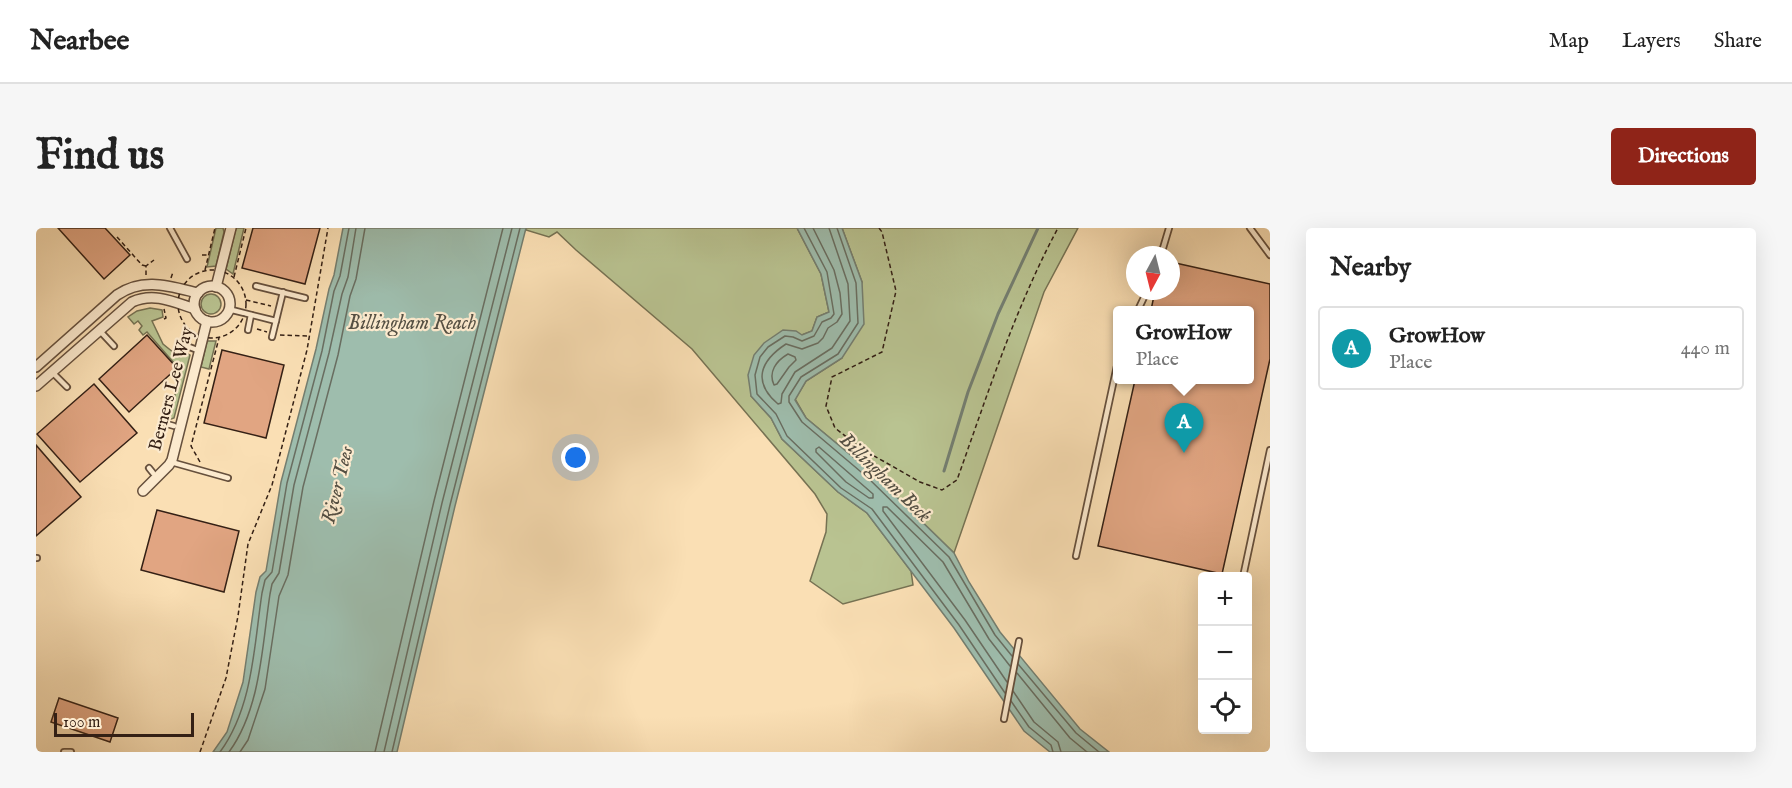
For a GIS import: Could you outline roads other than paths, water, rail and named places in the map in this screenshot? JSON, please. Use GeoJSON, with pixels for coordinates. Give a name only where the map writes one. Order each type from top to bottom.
{"type":"FeatureCollection","features":[{"type":"Feature","properties":{"kind":"street"},"geometry":{"type":"LineString","coordinates":[[216,286],[231,228]]}},
{"type":"Feature","properties":{"kind":"street"},"geometry":{"type":"LineString","coordinates":[[36,367],[117,295],[127,289],[150,284],[198,293]]}},
{"type":"Feature","properties":{"kind":"street"},"geometry":{"type":"LineString","coordinates":[[216,286],[227,295],[228,309],[220,319],[207,321],[200,316],[195,309],[194,301],[198,293],[204,288],[216,286]]}},
{"type":"Feature","properties":{"kind":"street"},"geometry":{"type":"LineString","coordinates":[[36,386],[132,302],[146,298],[163,299],[195,309]]}},
{"type":"Feature","properties":{"kind":"street","name":"Berners Lee Way"},"geometry":{"type":"LineString","coordinates":[[143,491],[171,462],[207,321]]}},
{"type":"Feature","properties":{"kind":"lane"},"geometry":{"type":"LineString","coordinates":[[170,228],[188,259]]}},
{"type":"Feature","properties":{"kind":"lane"},"geometry":{"type":"LineString","coordinates":[[1164,246],[1169,228]]}},
{"type":"Feature","properties":{"kind":"lane"},"geometry":{"type":"LineString","coordinates":[[1250,228],[1270,255]]}},
{"type":"Feature","properties":{"kind":"lane"},"geometry":{"type":"LineString","coordinates":[[256,285],[305,298]]}},
{"type":"Feature","properties":{"kind":"lane"},"geometry":{"type":"LineString","coordinates":[[272,337],[283,292]]}},
{"type":"Feature","properties":{"kind":"lane"},"geometry":{"type":"LineString","coordinates":[[228,309],[276,321]]}},
{"type":"Feature","properties":{"kind":"lane"},"geometry":{"type":"LineString","coordinates":[[248,330],[251,315]]}},
{"type":"Feature","properties":{"kind":"lane"},"geometry":{"type":"LineString","coordinates":[[99,330],[114,346]]}},
{"type":"Feature","properties":{"kind":"lane"},"geometry":{"type":"LineString","coordinates":[[184,345],[200,351]]}},
{"type":"Feature","properties":{"kind":"lane"},"geometry":{"type":"LineString","coordinates":[[52,372],[67,387]]}},
{"type":"Feature","properties":{"kind":"lane"},"geometry":{"type":"LineString","coordinates":[[1076,556],[1113,384]]}},
{"type":"Feature","properties":{"kind":"lane"},"geometry":{"type":"LineString","coordinates":[[167,424],[174,426]]}},
{"type":"Feature","properties":{"kind":"lane"},"geometry":{"type":"LineString","coordinates":[[1244,572],[1270,450]]}},
{"type":"Feature","properties":{"kind":"lane"},"geometry":{"type":"LineString","coordinates":[[171,462],[228,478]]}},
{"type":"Feature","properties":{"kind":"lane"},"geometry":{"type":"LineString","coordinates":[[1004,719],[1019,641]]}},
{"type":"Feature","properties":{"kind":"lane"},"geometry":{"type":"LineString","coordinates":[[64,752],[71,752]]}},
{"type":"Feature","properties":{"kind":"water","name":"Billingham Reach"},"geometry":{"type":"Polygon","coordinates":[[[343,228],[526,228],[455,506],[397,752],[213,752],[227,732],[243,682],[256,592],[260,577],[266,571],[281,482],[316,349],[343,228]]]}},
{"type":"Feature","properties":{"kind":"water"},"geometry":{"type":"Polygon","coordinates":[[[797,228],[842,228],[862,282],[864,324],[842,358],[806,381],[795,400],[806,418],[871,472],[954,553],[1000,632],[1080,729],[1109,752],[1050,752],[1024,731],[954,628],[867,513],[838,492],[782,439],[771,418],[751,396],[748,375],[754,355],[764,343],[783,330],[796,331],[802,335],[812,331],[817,317],[829,312],[821,274],[797,228]]]}},
{"type":"Feature","properties":{"kind":"waterway"},"geometry":{"type":"LineString","coordinates":[[944,471],[968,392],[998,314],[1038,228]]}},
{"type":"Feature","properties":{"kind":"place","name":"GrowHow"},"geometry":{"type":"Point","coordinates":[1184,453]}},
{"type":"Feature","properties":{"kind":"water label","name":"Billingham Beck"},"geometry":{"type":"Point","coordinates":[885,478]}},
{"type":"Feature","properties":{"kind":"water label","name":"River Tees"},"geometry":{"type":"Point","coordinates":[338,485]}}]}
